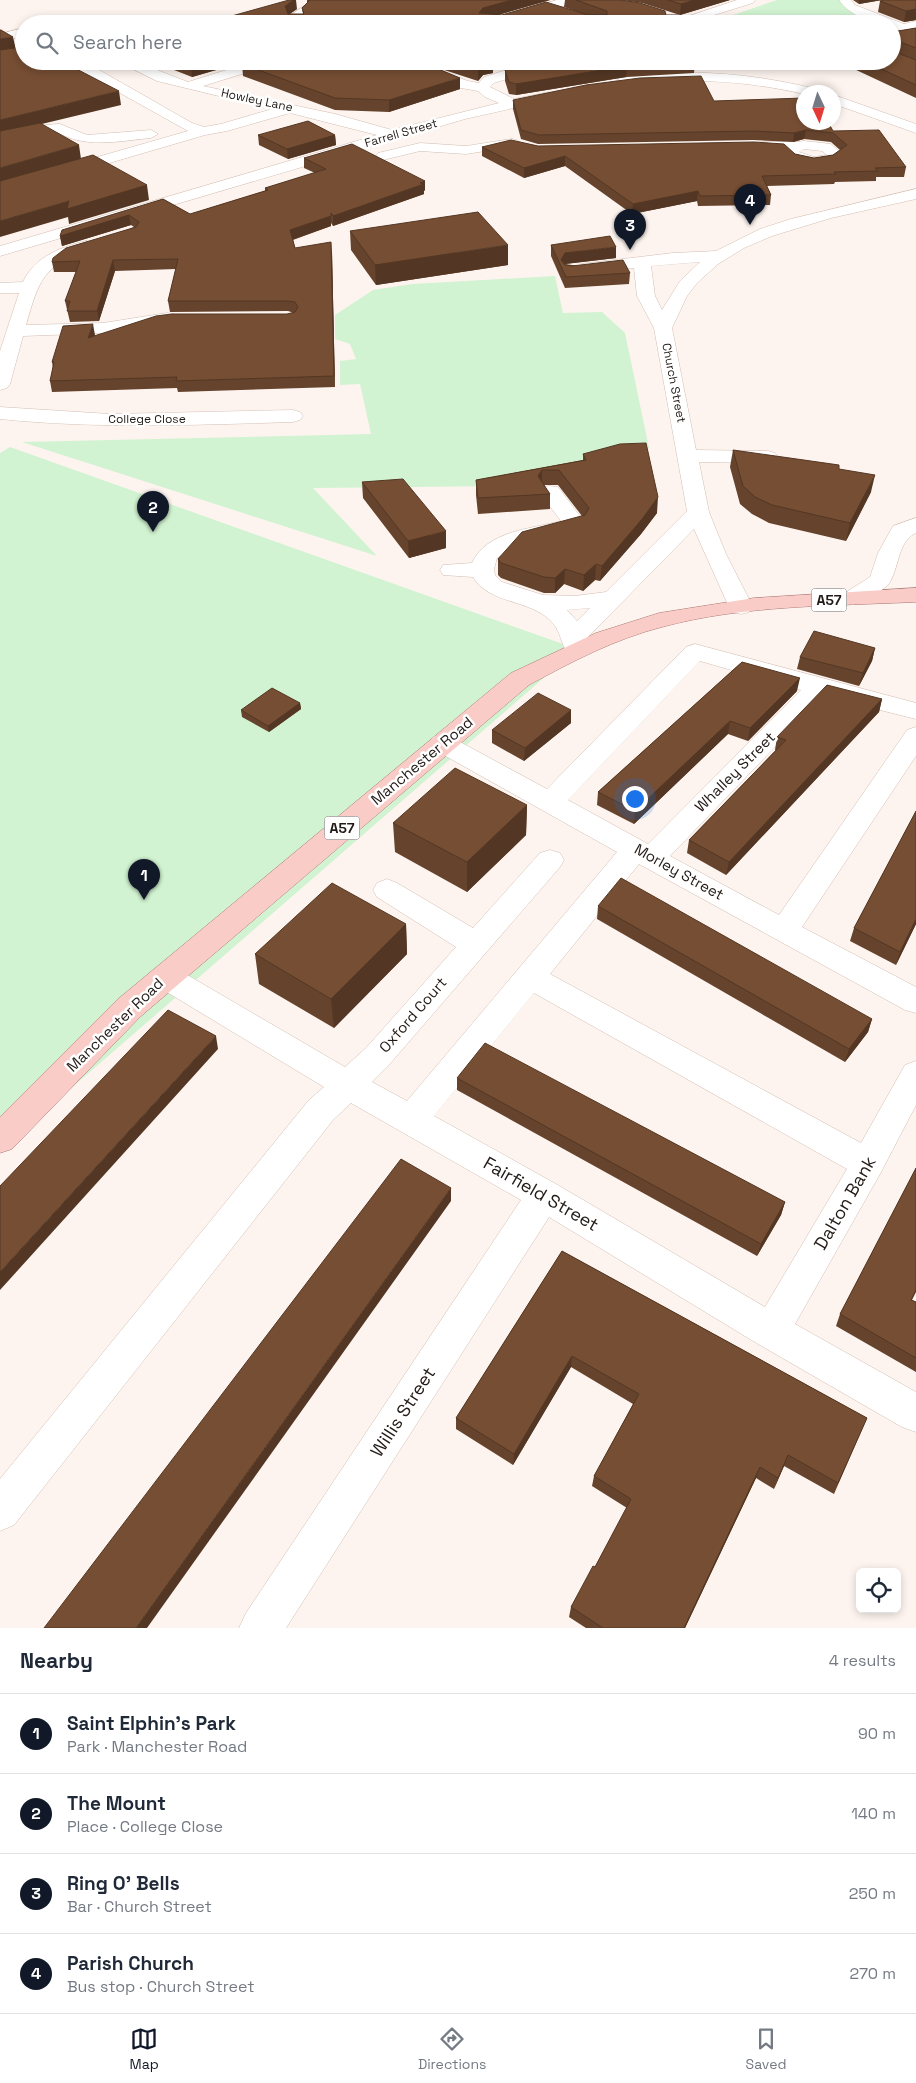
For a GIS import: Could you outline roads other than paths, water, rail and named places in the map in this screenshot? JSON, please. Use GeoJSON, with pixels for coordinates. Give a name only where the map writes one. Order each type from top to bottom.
{"type":"FeatureCollection","features":[{"type":"Feature","properties":{"kind":"main road","name":"Manchester Road"},"geometry":{"type":"LineString","coordinates":[[0,1139],[114,1022],[166,977],[520,679],[576,643],[658,621],[741,607],[916,595]]}},
{"type":"Feature","properties":{"kind":"street"},"geometry":{"type":"LineString","coordinates":[[517,15],[570,0]]}},
{"type":"Feature","properties":{"kind":"street"},"geometry":{"type":"LineString","coordinates":[[691,15],[747,0]]}},
{"type":"Feature","properties":{"kind":"street"},"geometry":{"type":"LineString","coordinates":[[845,0],[851,8],[871,15]]}},
{"type":"Feature","properties":{"kind":"street"},"geometry":{"type":"LineString","coordinates":[[858,10],[885,5]]}},
{"type":"Feature","properties":{"kind":"street"},"geometry":{"type":"LineString","coordinates":[[546,7],[564,12]]}},
{"type":"Feature","properties":{"kind":"street"},"geometry":{"type":"LineString","coordinates":[[297,15],[304,10]]}},
{"type":"Feature","properties":{"kind":"street"},"geometry":{"type":"LineString","coordinates":[[901,27],[904,28],[916,25]]}},
{"type":"Feature","properties":{"kind":"street"},"geometry":{"type":"LineString","coordinates":[[0,38],[15,34]]}},
{"type":"Feature","properties":{"kind":"street"},"geometry":{"type":"LineString","coordinates":[[89,70],[187,126],[203,131]]}},
{"type":"Feature","properties":{"kind":"street","name":"Howley Lane"},"geometry":{"type":"LineString","coordinates":[[144,70],[162,78],[339,118],[392,135]]}},
{"type":"Feature","properties":{"kind":"street"},"geometry":{"type":"LineString","coordinates":[[191,85],[239,70]]}},
{"type":"Feature","properties":{"kind":"street"},"geometry":{"type":"LineString","coordinates":[[424,70],[466,85],[482,86],[489,80],[521,70]]}},
{"type":"Feature","properties":{"kind":"street"},"geometry":{"type":"LineString","coordinates":[[504,70],[512,73]]}},
{"type":"Feature","properties":{"kind":"street"},"geometry":{"type":"LineString","coordinates":[[732,78],[737,70]]}},
{"type":"Feature","properties":{"kind":"street"},"geometry":{"type":"LineString","coordinates":[[606,85],[674,76],[732,78],[796,89]]}},
{"type":"Feature","properties":{"kind":"street"},"geometry":{"type":"LineString","coordinates":[[482,86],[485,91],[510,103]]}},
{"type":"Feature","properties":{"kind":"street","name":"Farrell Street"},"geometry":{"type":"LineString","coordinates":[[0,251],[462,115],[510,103],[561,94]]}},
{"type":"Feature","properties":{"kind":"street"},"geometry":{"type":"LineString","coordinates":[[841,101],[916,129]]}},
{"type":"Feature","properties":{"kind":"street"},"geometry":{"type":"LineString","coordinates":[[864,109],[886,102]]}},
{"type":"Feature","properties":{"kind":"street"},"geometry":{"type":"LineString","coordinates":[[0,140],[45,129],[60,128],[74,136],[87,139],[203,131],[222,128],[292,108]]}},
{"type":"Feature","properties":{"kind":"street"},"geometry":{"type":"LineString","coordinates":[[462,115],[480,125]]}},
{"type":"Feature","properties":{"kind":"street"},"geometry":{"type":"LineString","coordinates":[[0,190],[203,131]]}},
{"type":"Feature","properties":{"kind":"street"},"geometry":{"type":"LineString","coordinates":[[493,132],[512,143],[530,148]]}},
{"type":"Feature","properties":{"kind":"street"},"geometry":{"type":"LineString","coordinates":[[367,161],[412,148],[466,150],[512,143]]}},
{"type":"Feature","properties":{"kind":"street"},"geometry":{"type":"LineString","coordinates":[[735,146],[793,148]]}},
{"type":"Feature","properties":{"kind":"street","name":"Church Street"},"geometry":{"type":"LineString","coordinates":[[741,607],[714,554],[698,512],[663,328],[682,291],[704,267],[720,256],[770,232],[916,194]]}},
{"type":"Feature","properties":{"kind":"street"},"geometry":{"type":"LineString","coordinates":[[0,384],[15,331],[37,272],[61,253],[100,242]]}},
{"type":"Feature","properties":{"kind":"street"},"geometry":{"type":"LineString","coordinates":[[571,270],[720,256]]}},
{"type":"Feature","properties":{"kind":"street"},"geometry":{"type":"LineString","coordinates":[[642,262],[646,296],[663,328]]}},
{"type":"Feature","properties":{"kind":"street"},"geometry":{"type":"LineString","coordinates":[[0,288],[31,287]]}},
{"type":"Feature","properties":{"kind":"street"},"geometry":{"type":"LineString","coordinates":[[15,331],[103,328],[183,318]]}},
{"type":"Feature","properties":{"kind":"street","name":"College Close"},"geometry":{"type":"LineString","coordinates":[[0,413],[24,416],[155,420],[294,416]]}},
{"type":"Feature","properties":{"kind":"street"},"geometry":{"type":"LineString","coordinates":[[687,456],[782,457]]}},
{"type":"Feature","properties":{"kind":"street"},"geometry":{"type":"LineString","coordinates":[[550,492],[575,524],[503,543],[492,548],[482,570],[486,581],[494,587],[539,602],[561,615],[576,643],[612,598],[698,512]]}},
{"type":"Feature","properties":{"kind":"street"},"geometry":{"type":"LineString","coordinates":[[853,598],[880,580],[889,552],[901,531],[916,525]]}},
{"type":"Feature","properties":{"kind":"street"},"geometry":{"type":"LineString","coordinates":[[451,570],[482,570]]}},
{"type":"Feature","properties":{"kind":"street"},"geometry":{"type":"LineString","coordinates":[[539,602],[575,603],[612,598]]}},
{"type":"Feature","properties":{"kind":"street"},"geometry":{"type":"LineString","coordinates":[[551,802],[694,652],[819,687],[916,711]]}},
{"type":"Feature","properties":{"kind":"street","name":"Whalley Street"},"geometry":{"type":"LineString","coordinates":[[412,1120],[530,977],[644,852],[819,687]]}},
{"type":"Feature","properties":{"kind":"street"},"geometry":{"type":"LineString","coordinates":[[784,931],[916,736]]}},
{"type":"Feature","properties":{"kind":"street","name":"Morley Street"},"geometry":{"type":"LineString","coordinates":[[442,743],[644,852],[784,931],[916,1001]]}},
{"type":"Feature","properties":{"kind":"street","name":"Oxford Court"},"geometry":{"type":"LineString","coordinates":[[0,1511],[321,1110],[377,1057],[550,860]]}},
{"type":"Feature","properties":{"kind":"street"},"geometry":{"type":"LineString","coordinates":[[387,890],[475,944]]}},
{"type":"Feature","properties":{"kind":"street","name":"Fairfield Street"},"geometry":{"type":"LineString","coordinates":[[166,977],[348,1085],[544,1195],[771,1331],[916,1413]]}},
{"type":"Feature","properties":{"kind":"street"},"geometry":{"type":"LineString","coordinates":[[530,977],[868,1164]]}},
{"type":"Feature","properties":{"kind":"street","name":"Dalton Bank"},"geometry":{"type":"LineString","coordinates":[[771,1331],[868,1164],[916,1074]]}},
{"type":"Feature","properties":{"kind":"street","name":"Willis Street"},"geometry":{"type":"LineString","coordinates":[[261,1628],[544,1195]]}},
{"type":"Feature","properties":{"kind":"place","name":"Parish Church"},"geometry":{"type":"Point","coordinates":[750,225]}},
{"type":"Feature","properties":{"kind":"place","name":"Ring O' Bells"},"geometry":{"type":"Point","coordinates":[630,250]}},
{"type":"Feature","properties":{"kind":"place","name":"The Mount"},"geometry":{"type":"Point","coordinates":[153,532]}},
{"type":"Feature","properties":{"kind":"place","name":"Saint Elphin's Park"},"geometry":{"type":"Point","coordinates":[144,900]}}]}
